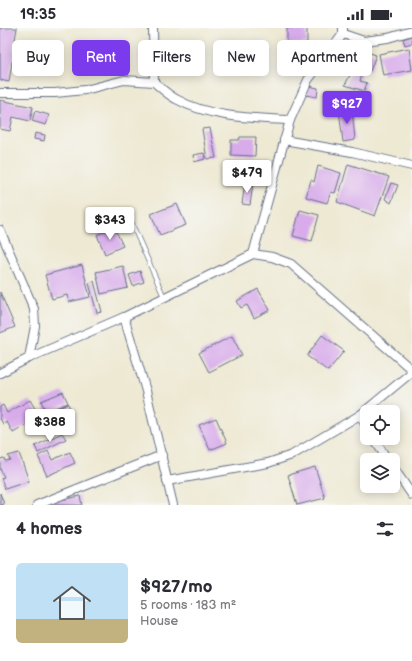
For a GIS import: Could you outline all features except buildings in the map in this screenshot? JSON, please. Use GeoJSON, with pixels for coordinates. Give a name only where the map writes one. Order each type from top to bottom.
{"type":"FeatureCollection","features":[{"type":"Feature","properties":{"kind":"street"},"geometry":{"type":"LineString","coordinates":[[153,28],[154,82]]}},
{"type":"Feature","properties":{"kind":"street"},"geometry":{"type":"LineString","coordinates":[[253,254],[290,120],[308,80],[343,31],[364,41],[388,38],[412,31]]}},
{"type":"Feature","properties":{"kind":"street"},"geometry":{"type":"LineString","coordinates":[[0,93],[55,93],[85,90],[124,80],[154,82],[175,99],[202,110],[249,118],[290,120]]}},
{"type":"Feature","properties":{"kind":"street"},"geometry":{"type":"LineString","coordinates":[[284,140],[352,152],[412,166]]}},
{"type":"Feature","properties":{"kind":"street"},"geometry":{"type":"LineString","coordinates":[[0,230],[34,309],[35,326],[29,358]]}},
{"type":"Feature","properties":{"kind":"street"},"geometry":{"type":"LineString","coordinates":[[0,373],[29,358],[124,317],[253,254],[272,256],[291,264],[412,371],[372,405]]}},
{"type":"Feature","properties":{"kind":"street"},"geometry":{"type":"LineString","coordinates":[[124,317],[162,455],[173,505]]}},
{"type":"Feature","properties":{"kind":"street"},"geometry":{"type":"LineString","coordinates":[[168,481],[268,463],[286,457],[320,440],[360,415]]}},
{"type":"Feature","properties":{"kind":"street"},"geometry":{"type":"LineString","coordinates":[[37,505],[162,455]]}},
{"type":"Feature","properties":{"kind":"street"},"geometry":{"type":"LineString","coordinates":[[400,477],[412,495]]}},
{"type":"Feature","properties":{"kind":"lane"},"geometry":{"type":"LineString","coordinates":[[129,217],[164,297]]}}]}
